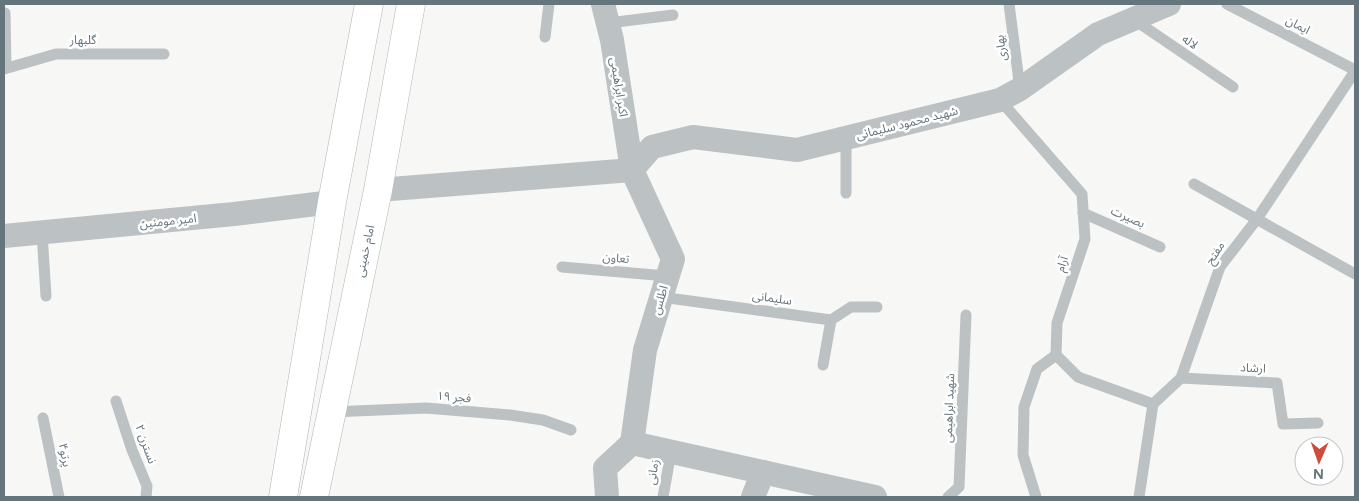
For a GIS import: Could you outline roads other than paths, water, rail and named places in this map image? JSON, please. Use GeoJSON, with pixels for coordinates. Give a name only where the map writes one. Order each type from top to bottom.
{"type":"FeatureCollection","features":[{"type":"Feature","properties":{"kind":"main road"},"geometry":{"type":"LineString","coordinates":[[283,497],[332,202],[369,4]]}},
{"type":"Feature","properties":{"kind":"main road","name":"امام خمینی"},"geometry":{"type":"LineString","coordinates":[[314,497],[378,190],[411,4]]}},
{"type":"Feature","properties":{"kind":"street","name":"شهید محمود سلیمانی"},"geometry":{"type":"LineString","coordinates":[[632,170],[652,147],[693,137],[797,150],[1010,95],[1098,34],[1169,4]]}},
{"type":"Feature","properties":{"kind":"street","name":"اکبر ابراهیمی"},"geometry":{"type":"LineString","coordinates":[[605,13],[612,40],[632,170]]}},
{"type":"Feature","properties":{"kind":"street"},"geometry":{"type":"LineString","coordinates":[[378,190],[632,170]]}},
{"type":"Feature","properties":{"kind":"street","name":"اطلس"},"geometry":{"type":"LineString","coordinates":[[632,170],[673,259],[645,350],[632,443]]}},
{"type":"Feature","properties":{"kind":"street","name":"امیر مومنین"},"geometry":{"type":"LineString","coordinates":[[4,236],[234,214],[332,202]]}},
{"type":"Feature","properties":{"kind":"street"},"geometry":{"type":"LineString","coordinates":[[607,497],[605,468],[632,443],[875,497]]}},
{"type":"Feature","properties":{"kind":"street"},"geometry":{"type":"LineString","coordinates":[[753,497],[763,472]]}},
{"type":"Feature","properties":{"kind":"lane"},"geometry":{"type":"LineString","coordinates":[[545,37],[549,4]]}},
{"type":"Feature","properties":{"kind":"lane","name":"بهاری"},"geometry":{"type":"LineString","coordinates":[[1009,4],[1010,95]]}},
{"type":"Feature","properties":{"kind":"lane","name":"ایمان"},"geometry":{"type":"LineString","coordinates":[[1227,4],[1355,71]]}},
{"type":"Feature","properties":{"kind":"lane"},"geometry":{"type":"LineString","coordinates":[[5,13],[5,69]]}},
{"type":"Feature","properties":{"kind":"lane"},"geometry":{"type":"LineString","coordinates":[[605,13],[672,15]]}},
{"type":"Feature","properties":{"kind":"lane","name":"لاله"},"geometry":{"type":"LineString","coordinates":[[1133,19],[1233,87]]}},
{"type":"Feature","properties":{"kind":"lane","name":"گلبهار"},"geometry":{"type":"LineString","coordinates":[[5,69],[56,54],[164,54]]}},
{"type":"Feature","properties":{"kind":"lane","name":"مفتح"},"geometry":{"type":"LineString","coordinates":[[1153,404],[1181,378],[1220,267],[1257,219],[1355,71]]}},
{"type":"Feature","properties":{"kind":"lane","name":"آرام"},"geometry":{"type":"LineString","coordinates":[[1010,95],[1082,194],[1085,239],[1057,323],[1056,355]]}},
{"type":"Feature","properties":{"kind":"lane"},"geometry":{"type":"LineString","coordinates":[[846,138],[846,193]]}},
{"type":"Feature","properties":{"kind":"lane"},"geometry":{"type":"LineString","coordinates":[[1194,184],[1355,274]]}},
{"type":"Feature","properties":{"kind":"lane","name":"بصیرت"},"geometry":{"type":"LineString","coordinates":[[1083,213],[1160,247]]}},
{"type":"Feature","properties":{"kind":"lane"},"geometry":{"type":"LineString","coordinates":[[42,233],[46,296]]}},
{"type":"Feature","properties":{"kind":"lane","name":"تعاون"},"geometry":{"type":"LineString","coordinates":[[562,267],[664,287]]}},
{"type":"Feature","properties":{"kind":"lane","name":"سلیمانی"},"geometry":{"type":"LineString","coordinates":[[664,287],[831,320]]}},
{"type":"Feature","properties":{"kind":"lane"},"geometry":{"type":"LineString","coordinates":[[824,365],[831,320],[851,307],[876,307]]}},
{"type":"Feature","properties":{"kind":"lane","name":"شهید ابراهیمی"},"geometry":{"type":"LineString","coordinates":[[948,497],[959,487],[966,315]]}},
{"type":"Feature","properties":{"kind":"lane"},"geometry":{"type":"LineString","coordinates":[[1036,497],[1023,455],[1024,407],[1037,369],[1056,355],[1078,377],[1153,404],[1139,497]]}},
{"type":"Feature","properties":{"kind":"lane","name":"ارشاد"},"geometry":{"type":"LineString","coordinates":[[1181,378],[1277,383],[1282,424],[1318,423]]}},
{"type":"Feature","properties":{"kind":"lane","name":"نسترن ۲"},"geometry":{"type":"LineString","coordinates":[[116,401],[146,486],[146,497]]}},
{"type":"Feature","properties":{"kind":"lane","name":"فجر ۱۹"},"geometry":{"type":"LineString","coordinates":[[332,412],[426,408],[510,415],[544,420],[570,430]]}},
{"type":"Feature","properties":{"kind":"lane","name":"پرتو۴"},"geometry":{"type":"LineString","coordinates":[[43,418],[59,497]]}},
{"type":"Feature","properties":{"kind":"lane","name":"زمانی"},"geometry":{"type":"LineString","coordinates":[[664,497],[671,452]]}}]}
